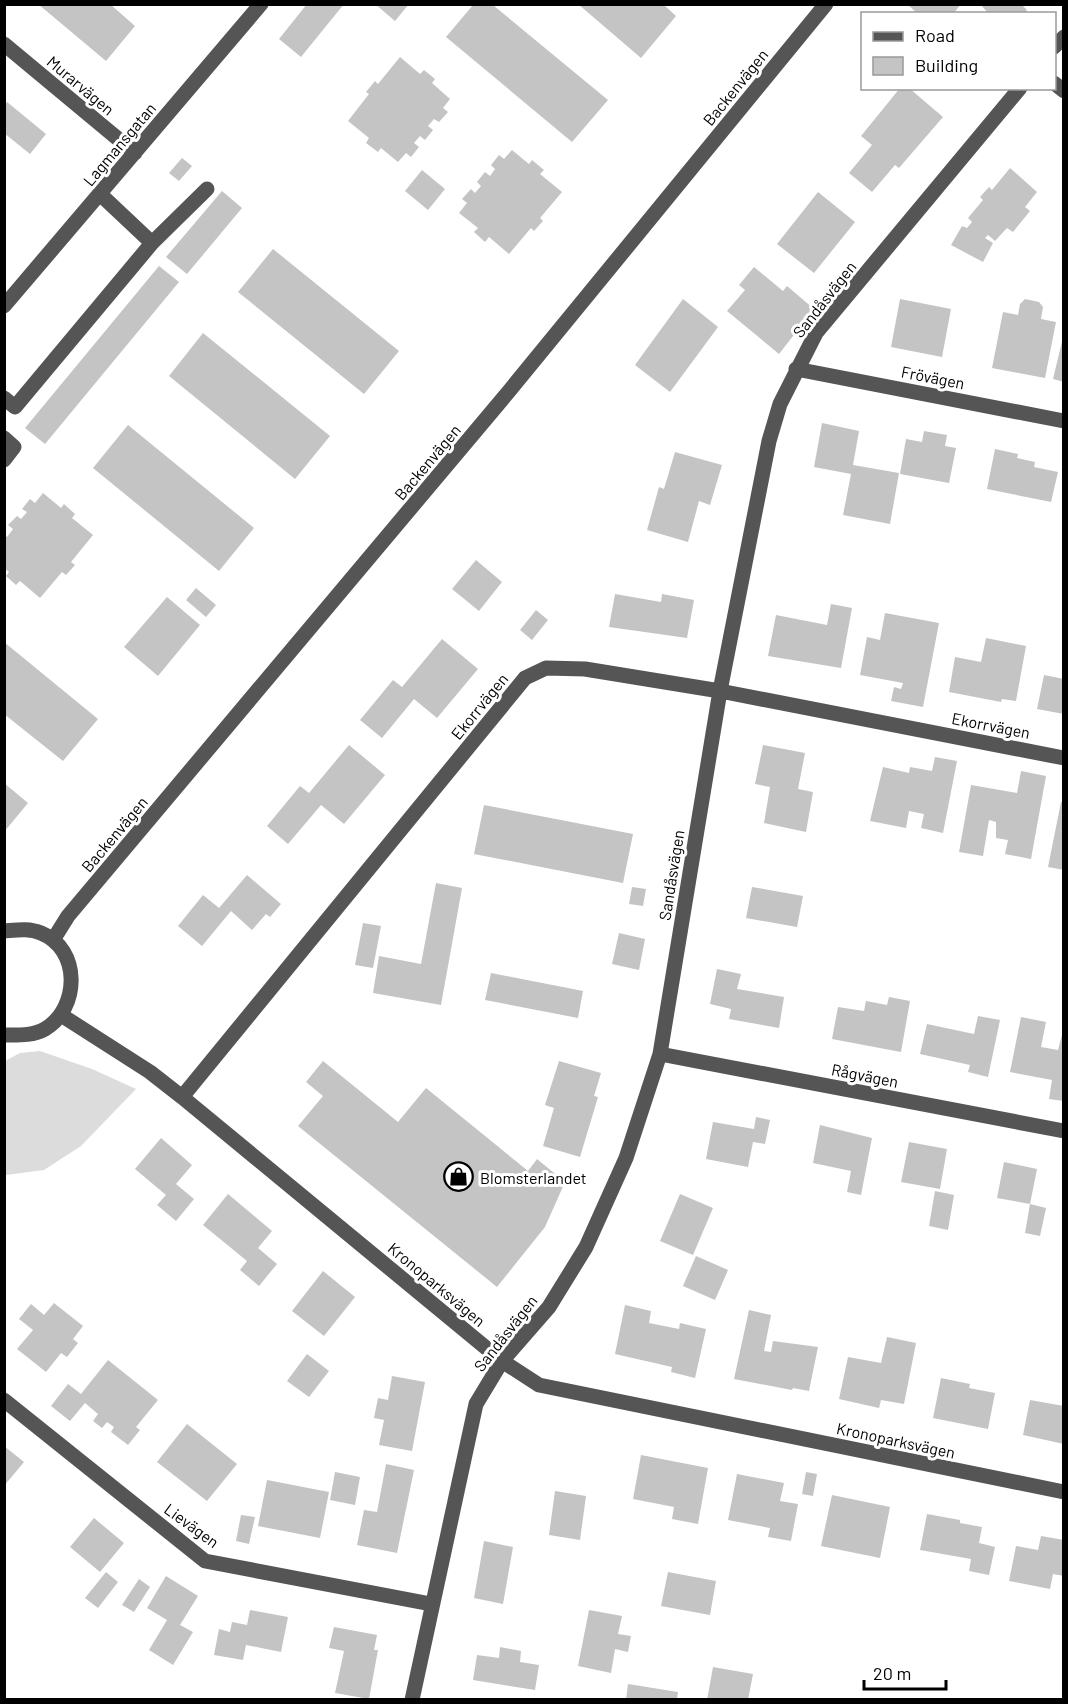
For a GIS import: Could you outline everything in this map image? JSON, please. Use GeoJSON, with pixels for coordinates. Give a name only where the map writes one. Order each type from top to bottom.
{"type":"FeatureCollection","features":[{"type":"Feature","properties":{"kind":"street","name":"Lagmansgatan"},"geometry":{"type":"LineString","coordinates":[[4,306],[261,4]]}},
{"type":"Feature","properties":{"kind":"street","name":"Backenvägen"},"geometry":{"type":"LineString","coordinates":[[53,940],[68,916],[510,390],[826,4]]}},
{"type":"Feature","properties":{"kind":"street","name":"Murarvägen"},"geometry":{"type":"LineString","coordinates":[[4,44],[135,153]]}},
{"type":"Feature","properties":{"kind":"street","name":"Sandåsvägen"},"geometry":{"type":"LineString","coordinates":[[412,1700],[430,1604],[476,1404],[502,1361],[549,1307],[586,1247],[626,1158],[660,1054],[720,691],[769,441],[780,404],[816,333],[1018,90]]}},
{"type":"Feature","properties":{"kind":"street"},"geometry":{"type":"LineString","coordinates":[[4,398],[15,407],[152,243],[207,189]]}},
{"type":"Feature","properties":{"kind":"street"},"geometry":{"type":"LineString","coordinates":[[100,194],[152,243]]}},
{"type":"Feature","properties":{"kind":"street","name":"Frövägen"},"geometry":{"type":"LineString","coordinates":[[796,369],[1064,421]]}},
{"type":"Feature","properties":{"kind":"street"},"geometry":{"type":"LineString","coordinates":[[4,438],[14,447],[4,460]]}},
{"type":"Feature","properties":{"kind":"street","name":"Ekorrvägen"},"geometry":{"type":"LineString","coordinates":[[182,1096],[525,678],[546,668],[563,667],[720,691],[1064,758]]}},
{"type":"Feature","properties":{"kind":"street"},"geometry":{"type":"LineString","coordinates":[[4,931],[22,929],[41,933],[53,940],[67,957],[72,977],[70,997],[61,1015],[45,1029],[25,1036],[4,1035]]}},
{"type":"Feature","properties":{"kind":"street","name":"Kronoparksvägen"},"geometry":{"type":"LineString","coordinates":[[61,1015],[150,1072],[182,1096],[502,1361],[539,1385],[1064,1492]]}},
{"type":"Feature","properties":{"kind":"street","name":"Rågvägen"},"geometry":{"type":"LineString","coordinates":[[660,1054],[1064,1131]]}},
{"type":"Feature","properties":{"kind":"street","name":"Lievägen"},"geometry":{"type":"LineString","coordinates":[[4,1400],[205,1561],[430,1604]]}},
{"type":"Feature","properties":{"kind":"shaded area"},"geometry":{"type":"Polygon","coordinates":[[[40,1051],[92,1069],[136,1089],[81,1146],[44,1170],[6,1175],[5,1061],[20,1053],[40,1051]]]}},
{"type":"Feature","properties":{"kind":"building"},"geometry":{"type":"Polygon","coordinates":[[[38,4],[110,4],[135,26],[106,61],[38,4]]]}},
{"type":"Feature","properties":{"kind":"building"},"geometry":{"type":"Polygon","coordinates":[[[307,4],[344,4],[301,57],[279,39],[307,4]]]}},
{"type":"Feature","properties":{"kind":"building"},"geometry":{"type":"Polygon","coordinates":[[[375,4],[409,4],[395,21],[375,4]]]}},
{"type":"Feature","properties":{"kind":"building"},"geometry":{"type":"Polygon","coordinates":[[[578,4],[663,4],[676,16],[641,58],[578,4]]]}},
{"type":"Feature","properties":{"kind":"building"},"geometry":{"type":"Polygon","coordinates":[[[907,4],[961,4],[955,12],[916,12],[907,4]]]}},
{"type":"Feature","properties":{"kind":"building"},"geometry":{"type":"Polygon","coordinates":[[[980,4],[1021,4],[1027,10],[1026,12],[987,12],[980,4]]]}},
{"type":"Feature","properties":{"kind":"building"},"geometry":{"type":"Polygon","coordinates":[[[473,5],[493,5],[608,100],[572,142],[446,37],[473,5]]]}},
{"type":"Feature","properties":{"kind":"building"},"geometry":{"type":"Polygon","coordinates":[[[400,57],[420,74],[424,70],[435,79],[432,83],[450,99],[443,108],[448,112],[439,122],[434,119],[428,126],[433,130],[425,140],[420,136],[414,143],[419,147],[411,157],[406,153],[398,162],[381,148],[378,152],[366,143],[369,138],[348,121],[369,94],[366,92],[375,81],[378,84],[400,57]]]}},
{"type":"Feature","properties":{"kind":"building"},"geometry":{"type":"Polygon","coordinates":[[[898,90],[911,90],[943,117],[899,168],[895,165],[872,192],[849,173],[872,145],[861,136],[898,90]]]}},
{"type":"Feature","properties":{"kind":"building"},"geometry":{"type":"Polygon","coordinates":[[[7,102],[46,134],[30,154],[4,133],[4,106],[7,102]]]}},
{"type":"Feature","properties":{"kind":"building"},"geometry":{"type":"Polygon","coordinates":[[[512,150],[529,164],[532,160],[544,170],[540,174],[562,192],[540,218],[543,221],[534,231],[531,228],[509,254],[489,237],[485,242],[474,232],[478,228],[459,213],[467,203],[462,199],[471,189],[475,193],[481,186],[477,182],[485,172],[490,176],[495,169],[491,165],[499,155],[504,159],[512,150]]]}},
{"type":"Feature","properties":{"kind":"building"},"geometry":{"type":"Polygon","coordinates":[[[182,158],[192,166],[179,181],[169,173],[182,158]]]}},
{"type":"Feature","properties":{"kind":"building"},"geometry":{"type":"Polygon","coordinates":[[[1010,168],[1037,192],[1025,207],[1030,211],[1013,232],[1007,228],[995,241],[988,235],[985,238],[993,243],[983,262],[951,245],[962,226],[967,228],[972,222],[968,218],[983,200],[980,197],[989,187],[992,190],[1010,168]]]}},
{"type":"Feature","properties":{"kind":"building"},"geometry":{"type":"Polygon","coordinates":[[[422,170],[445,189],[428,210],[405,191],[422,170]]]}},
{"type":"Feature","properties":{"kind":"building"},"geometry":{"type":"Polygon","coordinates":[[[222,191],[242,208],[187,274],[166,257],[222,191]]]}},
{"type":"Feature","properties":{"kind":"building"},"geometry":{"type":"Polygon","coordinates":[[[818,192],[855,222],[814,273],[777,244],[818,192]]]}},
{"type":"Feature","properties":{"kind":"building"},"geometry":{"type":"Polygon","coordinates":[[[273,249],[399,351],[364,394],[238,292],[273,249]]]}},
{"type":"Feature","properties":{"kind":"building"},"geometry":{"type":"Polygon","coordinates":[[[159,266],[179,282],[45,444],[25,428],[159,266]]]}},
{"type":"Feature","properties":{"kind":"building"},"geometry":{"type":"Polygon","coordinates":[[[754,267],[783,291],[787,286],[814,309],[779,354],[727,311],[745,290],[739,285],[754,267]]]}},
{"type":"Feature","properties":{"kind":"building"},"geometry":{"type":"Polygon","coordinates":[[[683,299],[718,327],[670,392],[635,365],[683,299]]]}},
{"type":"Feature","properties":{"kind":"building"},"geometry":{"type":"Polygon","coordinates":[[[900,299],[951,309],[942,357],[891,347],[900,299]]]}},
{"type":"Feature","properties":{"kind":"building"},"geometry":{"type":"Polygon","coordinates":[[[1025,299],[1039,302],[1043,307],[1041,319],[1056,322],[1045,378],[992,368],[1003,312],[1018,315],[1020,304],[1025,299]]]}},
{"type":"Feature","properties":{"kind":"building"},"geometry":{"type":"Polygon","coordinates":[[[203,333],[330,436],[295,479],[169,376],[203,333]]]}},
{"type":"Feature","properties":{"kind":"building"},"geometry":{"type":"Polygon","coordinates":[[[1064,333],[1064,382],[1053,379],[1064,333]]]}},
{"type":"Feature","properties":{"kind":"building"},"geometry":{"type":"Polygon","coordinates":[[[822,423],[859,431],[853,465],[899,473],[890,524],[843,515],[851,474],[814,467],[822,423]]]}},
{"type":"Feature","properties":{"kind":"building"},"geometry":{"type":"Polygon","coordinates":[[[128,425],[254,528],[219,571],[93,468],[128,425]]]}},
{"type":"Feature","properties":{"kind":"building"},"geometry":{"type":"Polygon","coordinates":[[[924,431],[947,435],[945,446],[956,448],[949,483],[900,474],[906,439],[922,442],[924,431]]]}},
{"type":"Feature","properties":{"kind":"building"},"geometry":{"type":"Polygon","coordinates":[[[995,449],[1018,454],[1017,458],[1035,462],[1034,467],[1058,472],[1051,502],[987,489],[995,449]]]}},
{"type":"Feature","properties":{"kind":"building"},"geometry":{"type":"Polygon","coordinates":[[[675,452],[722,465],[710,505],[699,501],[688,542],[647,530],[659,487],[664,489],[675,452]]]}},
{"type":"Feature","properties":{"kind":"building"},"geometry":{"type":"Polygon","coordinates":[[[43,493],[61,508],[64,504],[75,514],[72,518],[93,535],[71,562],[75,565],[66,575],[62,572],[40,598],[20,581],[16,585],[6,576],[9,572],[4,568],[4,535],[7,537],[13,529],[8,525],[17,516],[21,519],[27,512],[22,509],[30,499],[35,503],[43,493]]]}},
{"type":"Feature","properties":{"kind":"building"},"geometry":{"type":"Polygon","coordinates":[[[476,560],[502,582],[479,611],[452,589],[476,560]]]}},
{"type":"Feature","properties":{"kind":"building"},"geometry":{"type":"Polygon","coordinates":[[[196,588],[216,605],[206,617],[186,600],[196,588]]]}},
{"type":"Feature","properties":{"kind":"building"},"geometry":{"type":"Polygon","coordinates":[[[615,594],[661,602],[662,594],[694,600],[687,638],[609,627],[615,594]]]}},
{"type":"Feature","properties":{"kind":"building"},"geometry":{"type":"Polygon","coordinates":[[[167,597],[200,625],[158,676],[124,647],[167,597]]]}},
{"type":"Feature","properties":{"kind":"building"},"geometry":{"type":"Polygon","coordinates":[[[831,604],[852,608],[841,668],[768,656],[776,615],[827,625],[831,604]]]}},
{"type":"Feature","properties":{"kind":"building"},"geometry":{"type":"Polygon","coordinates":[[[536,610],[548,620],[532,640],[520,630],[536,610]]]}},
{"type":"Feature","properties":{"kind":"building"},"geometry":{"type":"Polygon","coordinates":[[[885,613],[939,623],[923,707],[891,701],[894,687],[901,689],[903,683],[860,675],[867,637],[880,640],[885,613]]]}},
{"type":"Feature","properties":{"kind":"building"},"geometry":{"type":"Polygon","coordinates":[[[986,638],[1026,646],[1016,701],[1002,699],[1001,702],[949,692],[955,657],[981,662],[986,638]]]}},
{"type":"Feature","properties":{"kind":"building"},"geometry":{"type":"Polygon","coordinates":[[[442,639],[478,669],[437,718],[414,699],[382,738],[360,720],[393,680],[402,687],[442,639]]]}},
{"type":"Feature","properties":{"kind":"building"},"geometry":{"type":"Polygon","coordinates":[[[4,642],[98,719],[63,761],[4,714],[4,642]]]}},
{"type":"Feature","properties":{"kind":"building"},"geometry":{"type":"Polygon","coordinates":[[[1044,675],[1064,679],[1064,714],[1037,709],[1044,675]]]}},
{"type":"Feature","properties":{"kind":"building"},"geometry":{"type":"Polygon","coordinates":[[[349,745],[385,775],[344,824],[321,805],[288,844],[267,826],[300,786],[309,793],[349,745]]]}},
{"type":"Feature","properties":{"kind":"building"},"geometry":{"type":"Polygon","coordinates":[[[763,745],[805,753],[798,789],[813,792],[806,832],[764,823],[770,787],[755,784],[763,745]]]}},
{"type":"Feature","properties":{"kind":"building"},"geometry":{"type":"Polygon","coordinates":[[[935,757],[957,761],[943,833],[921,828],[924,814],[909,811],[906,828],[870,821],[883,767],[909,773],[910,767],[932,771],[935,757]]]}},
{"type":"Feature","properties":{"kind":"building"},"geometry":{"type":"Polygon","coordinates":[[[1021,771],[1046,776],[1031,859],[1005,854],[1008,840],[996,838],[996,822],[989,820],[983,856],[959,852],[971,785],[1017,793],[1021,771]]]}},
{"type":"Feature","properties":{"kind":"building"},"geometry":{"type":"Polygon","coordinates":[[[4,783],[28,803],[4,832],[4,783]]]}},
{"type":"Feature","properties":{"kind":"building"},"geometry":{"type":"Polygon","coordinates":[[[1061,802],[1064,802],[1064,870],[1048,867],[1061,802]]]}},
{"type":"Feature","properties":{"kind":"building"},"geometry":{"type":"Polygon","coordinates":[[[484,805],[633,834],[623,883],[474,854],[484,805]]]}},
{"type":"Feature","properties":{"kind":"building"},"geometry":{"type":"Polygon","coordinates":[[[247,875],[281,904],[270,917],[266,914],[252,930],[231,911],[202,946],[178,926],[203,895],[219,908],[247,875]]]}},
{"type":"Feature","properties":{"kind":"building"},"geometry":{"type":"Polygon","coordinates":[[[436,883],[462,888],[441,1005],[373,993],[379,956],[421,964],[436,883]]]}},
{"type":"Feature","properties":{"kind":"building"},"geometry":{"type":"Polygon","coordinates":[[[632,887],[646,889],[643,906],[629,904],[632,887]]]}},
{"type":"Feature","properties":{"kind":"building"},"geometry":{"type":"Polygon","coordinates":[[[752,887],[803,896],[797,927],[746,918],[752,887]]]}},
{"type":"Feature","properties":{"kind":"building"},"geometry":{"type":"Polygon","coordinates":[[[363,923],[381,926],[373,968],[355,965],[363,923]]]}},
{"type":"Feature","properties":{"kind":"building"},"geometry":{"type":"Polygon","coordinates":[[[619,933],[645,939],[639,970],[612,964],[619,933]]]}},
{"type":"Feature","properties":{"kind":"building"},"geometry":{"type":"Polygon","coordinates":[[[717,969],[741,974],[737,989],[784,997],[779,1028],[729,1019],[731,1009],[710,1004],[717,969]]]}},
{"type":"Feature","properties":{"kind":"building"},"geometry":{"type":"Polygon","coordinates":[[[491,973],[583,991],[578,1018],[485,1000],[491,973]]]}},
{"type":"Feature","properties":{"kind":"building"},"geometry":{"type":"Polygon","coordinates":[[[889,997],[910,1001],[901,1052],[832,1039],[838,1007],[864,1011],[866,1001],[887,1005],[889,997]]]}},
{"type":"Feature","properties":{"kind":"building"},"geometry":{"type":"Polygon","coordinates":[[[978,1016],[1000,1020],[988,1077],[968,1072],[970,1065],[920,1054],[927,1024],[974,1034],[978,1016]]]}},
{"type":"Feature","properties":{"kind":"building"},"geometry":{"type":"Polygon","coordinates":[[[1021,1017],[1046,1022],[1041,1047],[1058,1050],[1064,1027],[1064,1101],[1049,1099],[1052,1080],[1010,1072],[1021,1017]]]}},
{"type":"Feature","properties":{"kind":"building","name":"Blomsterlandet"},"geometry":{"type":"Polygon","coordinates":[[[323,1061],[398,1122],[426,1088],[528,1171],[537,1159],[565,1182],[545,1227],[497,1287],[298,1126],[323,1096],[306,1082],[323,1061]]]}},
{"type":"Feature","properties":{"kind":"building"},"geometry":{"type":"Polygon","coordinates":[[[559,1061],[601,1073],[594,1096],[598,1097],[580,1157],[543,1146],[554,1108],[545,1105],[559,1061]]]}},
{"type":"Feature","properties":{"kind":"building"},"geometry":{"type":"Polygon","coordinates":[[[756,1117],[770,1120],[765,1144],[753,1142],[748,1167],[706,1159],[713,1122],[754,1129],[756,1117]]]}},
{"type":"Feature","properties":{"kind":"building"},"geometry":{"type":"Polygon","coordinates":[[[820,1125],[872,1138],[861,1195],[847,1192],[851,1171],[813,1163],[820,1125]]]}},
{"type":"Feature","properties":{"kind":"building"},"geometry":{"type":"Polygon","coordinates":[[[161,1138],[192,1165],[176,1184],[194,1199],[176,1221],[157,1205],[166,1195],[135,1169],[161,1138]]]}},
{"type":"Feature","properties":{"kind":"building"},"geometry":{"type":"Polygon","coordinates":[[[909,1142],[947,1149],[940,1189],[901,1182],[909,1142]]]}},
{"type":"Feature","properties":{"kind":"building"},"geometry":{"type":"Polygon","coordinates":[[[1004,1162],[1037,1169],[1030,1204],[997,1198],[1004,1162]]]}},
{"type":"Feature","properties":{"kind":"building"},"geometry":{"type":"Polygon","coordinates":[[[935,1191],[954,1195],[948,1230],[929,1226],[935,1191]]]}},
{"type":"Feature","properties":{"kind":"building"},"geometry":{"type":"Polygon","coordinates":[[[228,1194],[272,1231],[258,1248],[277,1264],[259,1286],[240,1270],[247,1261],[203,1225],[228,1194]]]}},
{"type":"Feature","properties":{"kind":"building"},"geometry":{"type":"Polygon","coordinates":[[[680,1194],[713,1208],[693,1255],[660,1241],[680,1194]]]}},
{"type":"Feature","properties":{"kind":"building"},"geometry":{"type":"Polygon","coordinates":[[[1030,1204],[1046,1208],[1040,1236],[1025,1233],[1030,1204]]]}},
{"type":"Feature","properties":{"kind":"building"},"geometry":{"type":"Polygon","coordinates":[[[696,1256],[728,1270],[715,1300],[683,1286],[696,1256]]]}},
{"type":"Feature","properties":{"kind":"building"},"geometry":{"type":"Polygon","coordinates":[[[323,1271],[355,1297],[324,1336],[292,1311],[323,1271]]]}},
{"type":"Feature","properties":{"kind":"building"},"geometry":{"type":"Polygon","coordinates":[[[54,1303],[83,1326],[73,1339],[78,1343],[67,1357],[61,1353],[46,1372],[17,1349],[33,1330],[19,1319],[31,1304],[44,1315],[54,1303]]]}},
{"type":"Feature","properties":{"kind":"building"},"geometry":{"type":"Polygon","coordinates":[[[625,1305],[651,1311],[649,1323],[679,1329],[680,1323],[706,1329],[695,1378],[671,1372],[672,1367],[615,1354],[625,1305]]]}},
{"type":"Feature","properties":{"kind":"building"},"geometry":{"type":"Polygon","coordinates":[[[749,1310],[771,1315],[764,1351],[771,1352],[773,1341],[818,1347],[809,1391],[734,1379],[749,1310]]]}},
{"type":"Feature","properties":{"kind":"building"},"geometry":{"type":"Polygon","coordinates":[[[887,1337],[916,1343],[904,1404],[881,1400],[879,1408],[839,1399],[848,1357],[881,1363],[887,1337]]]}},
{"type":"Feature","properties":{"kind":"building"},"geometry":{"type":"Polygon","coordinates":[[[307,1354],[329,1371],[309,1397],[287,1381],[307,1354]]]}},
{"type":"Feature","properties":{"kind":"building"},"geometry":{"type":"Polygon","coordinates":[[[108,1360],[158,1400],[136,1427],[140,1430],[128,1445],[111,1432],[114,1427],[107,1422],[102,1428],[93,1421],[98,1414],[85,1403],[70,1421],[51,1406],[68,1384],[81,1394],[108,1360]]]}},
{"type":"Feature","properties":{"kind":"building"},"geometry":{"type":"Polygon","coordinates":[[[392,1376],[425,1382],[412,1451],[379,1445],[384,1420],[374,1418],[378,1398],[388,1400],[392,1376]]]}},
{"type":"Feature","properties":{"kind":"building"},"geometry":{"type":"Polygon","coordinates":[[[941,1378],[970,1384],[969,1388],[995,1393],[988,1429],[933,1418],[941,1378]]]}},
{"type":"Feature","properties":{"kind":"building"},"geometry":{"type":"Polygon","coordinates":[[[1030,1400],[1064,1406],[1064,1444],[1023,1435],[1030,1400]]]}},
{"type":"Feature","properties":{"kind":"building"},"geometry":{"type":"Polygon","coordinates":[[[187,1424],[237,1464],[207,1501],[157,1462],[187,1424]]]}},
{"type":"Feature","properties":{"kind":"building"},"geometry":{"type":"Polygon","coordinates":[[[4,1446],[24,1462],[4,1486],[4,1446]]]}},
{"type":"Feature","properties":{"kind":"building"},"geometry":{"type":"Polygon","coordinates":[[[641,1455],[708,1468],[698,1524],[672,1519],[674,1507],[633,1499],[641,1455]]]}},
{"type":"Feature","properties":{"kind":"building"},"geometry":{"type":"Polygon","coordinates":[[[386,1464],[414,1470],[397,1553],[357,1545],[364,1510],[377,1512],[386,1464]]]}},
{"type":"Feature","properties":{"kind":"building"},"geometry":{"type":"Polygon","coordinates":[[[335,1472],[360,1477],[355,1505],[330,1500],[335,1472]]]}},
{"type":"Feature","properties":{"kind":"building"},"geometry":{"type":"Polygon","coordinates":[[[806,1472],[817,1474],[813,1496],[802,1494],[806,1472]]]}},
{"type":"Feature","properties":{"kind":"building"},"geometry":{"type":"Polygon","coordinates":[[[737,1474],[784,1483],[780,1501],[798,1504],[791,1541],[768,1537],[770,1528],[728,1520],[737,1474]]]}},
{"type":"Feature","properties":{"kind":"building"},"geometry":{"type":"Polygon","coordinates":[[[267,1480],[329,1492],[320,1538],[258,1526],[267,1480]]]}},
{"type":"Feature","properties":{"kind":"building"},"geometry":{"type":"Polygon","coordinates":[[[555,1491],[586,1496],[580,1540],[549,1535],[555,1491]]]}},
{"type":"Feature","properties":{"kind":"building"},"geometry":{"type":"Polygon","coordinates":[[[832,1495],[890,1507],[880,1558],[821,1546],[832,1495]]]}},
{"type":"Feature","properties":{"kind":"building"},"geometry":{"type":"Polygon","coordinates":[[[927,1514],[982,1527],[979,1543],[995,1547],[989,1575],[969,1571],[971,1559],[920,1550],[927,1514]]]}},
{"type":"Feature","properties":{"kind":"building"},"geometry":{"type":"Polygon","coordinates":[[[241,1515],[255,1517],[249,1544],[236,1541],[241,1515]]]}},
{"type":"Feature","properties":{"kind":"building"},"geometry":{"type":"Polygon","coordinates":[[[94,1518],[124,1543],[100,1572],[70,1547],[94,1518]]]}},
{"type":"Feature","properties":{"kind":"building"},"geometry":{"type":"Polygon","coordinates":[[[1041,1536],[1064,1540],[1064,1576],[1053,1574],[1050,1589],[1009,1581],[1016,1546],[1038,1550],[1041,1536]]]}},
{"type":"Feature","properties":{"kind":"building"},"geometry":{"type":"Polygon","coordinates":[[[484,1541],[513,1547],[503,1604],[474,1598],[484,1541]]]}},
{"type":"Feature","properties":{"kind":"building"},"geometry":{"type":"Polygon","coordinates":[[[106,1572],[118,1582],[98,1608],[85,1598],[106,1572]]]}},
{"type":"Feature","properties":{"kind":"building"},"geometry":{"type":"Polygon","coordinates":[[[668,1572],[716,1581],[710,1615],[661,1606],[668,1572]]]}},
{"type":"Feature","properties":{"kind":"building"},"geometry":{"type":"Polygon","coordinates":[[[166,1576],[198,1596],[180,1625],[193,1632],[173,1665],[149,1650],[167,1620],[147,1608],[166,1576]]]}},
{"type":"Feature","properties":{"kind":"building"},"geometry":{"type":"Polygon","coordinates":[[[139,1579],[150,1587],[134,1612],[122,1605],[139,1579]]]}},
{"type":"Feature","properties":{"kind":"building"},"geometry":{"type":"Polygon","coordinates":[[[250,1610],[288,1617],[281,1652],[246,1645],[243,1660],[214,1655],[219,1629],[230,1632],[232,1622],[247,1625],[250,1610]]]}},
{"type":"Feature","properties":{"kind":"building"},"geometry":{"type":"Polygon","coordinates":[[[589,1610],[622,1616],[618,1634],[631,1636],[628,1652],[615,1649],[611,1673],[578,1666],[589,1610]]]}},
{"type":"Feature","properties":{"kind":"building"},"geometry":{"type":"Polygon","coordinates":[[[334,1627],[377,1635],[374,1650],[378,1650],[369,1699],[335,1693],[344,1651],[329,1648],[334,1627]]]}},
{"type":"Feature","properties":{"kind":"building"},"geometry":{"type":"Polygon","coordinates":[[[500,1647],[521,1651],[520,1662],[539,1665],[535,1690],[473,1680],[477,1655],[499,1658],[500,1647]]]}},
{"type":"Feature","properties":{"kind":"building"},"geometry":{"type":"Polygon","coordinates":[[[713,1667],[753,1674],[748,1700],[707,1700],[713,1667]]]}},
{"type":"Feature","properties":{"kind":"building"},"geometry":{"type":"Polygon","coordinates":[[[628,1684],[678,1692],[677,1700],[626,1700],[628,1684]]]}},
{"type":"Feature","properties":{"kind":"place","name":"Blomsterlandet"},"geometry":{"type":"Point","coordinates":[459,1177]}}]}
